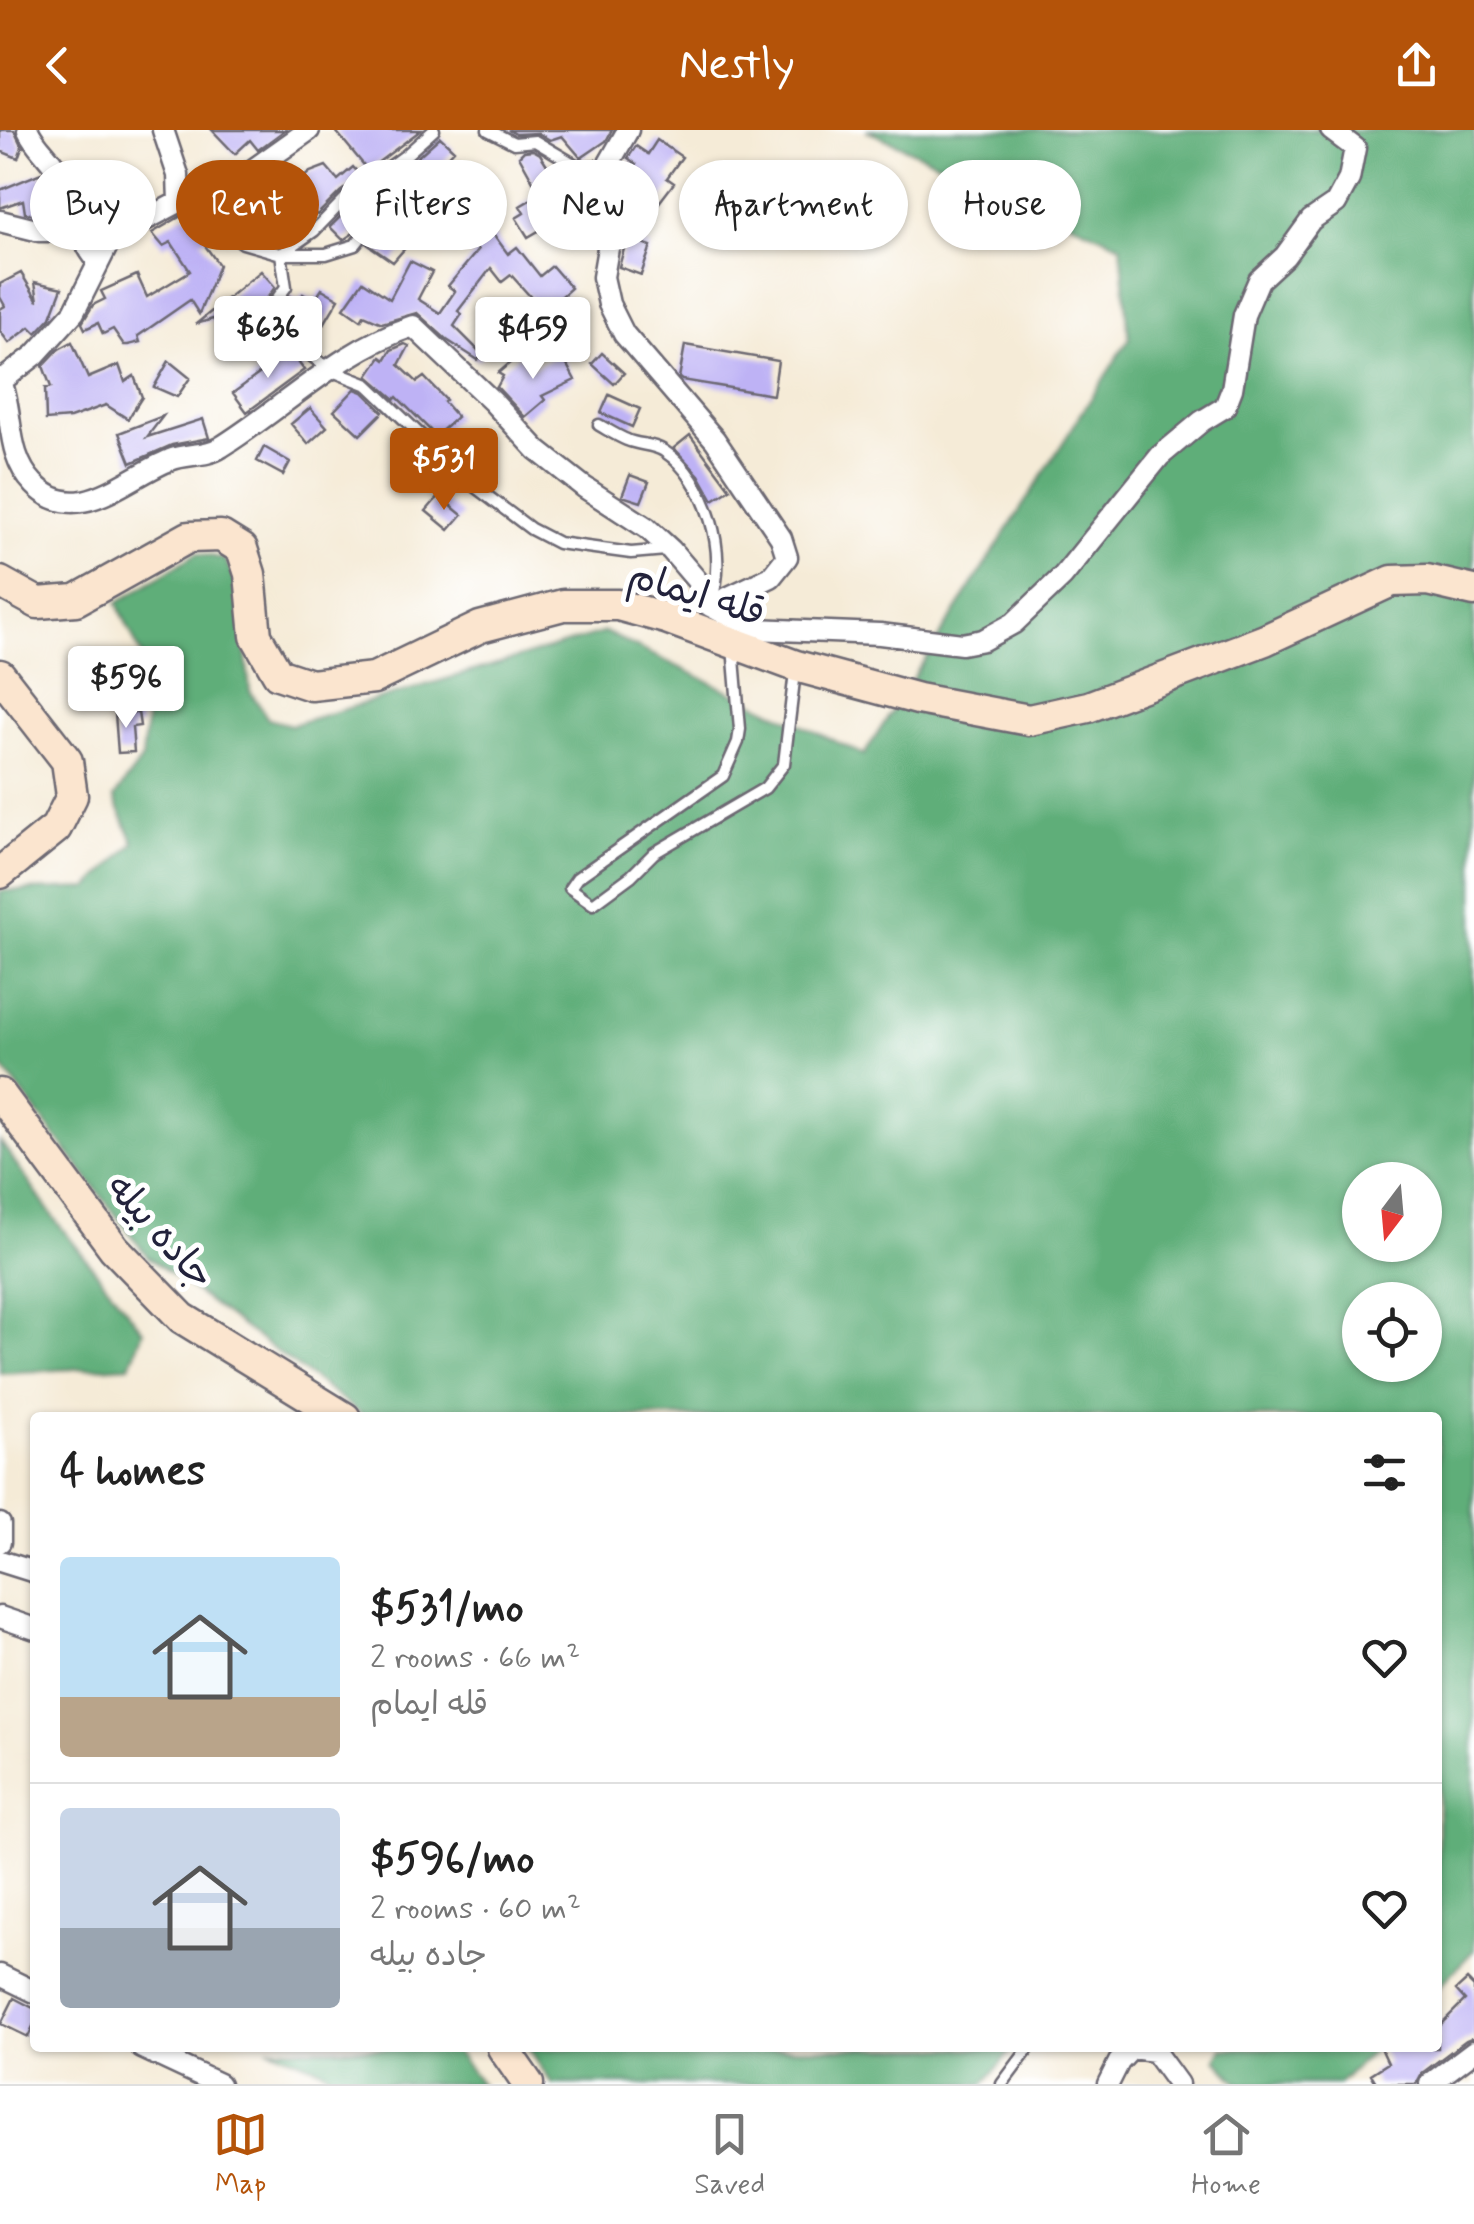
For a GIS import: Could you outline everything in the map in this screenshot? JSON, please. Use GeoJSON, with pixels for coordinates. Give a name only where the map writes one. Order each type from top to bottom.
{"type":"FeatureCollection","features":[{"type":"Feature","properties":{"kind":"street"},"geometry":{"type":"LineString","coordinates":[[28,130],[48,160]]}},
{"type":"Feature","properties":{"kind":"street"},"geometry":{"type":"LineString","coordinates":[[164,130],[176,169]]}},
{"type":"Feature","properties":{"kind":"street"},"geometry":{"type":"LineString","coordinates":[[267,160],[310,130]]}},
{"type":"Feature","properties":{"kind":"street"},"geometry":{"type":"LineString","coordinates":[[611,160],[628,130]]}},
{"type":"Feature","properties":{"kind":"street"},"geometry":{"type":"LineString","coordinates":[[176,207],[111,238],[74,312],[35,356],[1,380],[10,432],[24,470],[47,496],[72,504],[98,498],[172,458],[216,450],[381,337],[413,326],[537,450],[647,528],[671,550],[700,584],[710,606],[754,629],[880,634],[962,644],[983,640],[1014,622],[1063,576],[1160,456],[1225,407],[1232,390],[1244,315],[1260,280],[1285,256],[1310,220],[1336,203],[1348,179],[1355,148],[1331,130]]}},
{"type":"Feature","properties":{"kind":"street"},"geometry":{"type":"LineString","coordinates":[[0,221],[30,229]]}},
{"type":"Feature","properties":{"kind":"street"},"geometry":{"type":"LineString","coordinates":[[89,250],[97,260]]}},
{"type":"Feature","properties":{"kind":"street"},"geometry":{"type":"LineString","coordinates":[[608,250],[603,277],[609,304],[624,334],[716,440],[782,538],[787,557],[771,577],[710,606]]}},
{"type":"Feature","properties":{"kind":"street","name":"قله ایمام"},"geometry":{"type":"LineString","coordinates":[[0,582],[38,603],[76,600],[189,538],[221,536],[242,550],[250,574],[256,636],[278,674],[311,685],[374,678],[480,627],[563,605],[618,605],[666,618],[796,666],[918,699],[1029,720],[1088,707],[1265,640],[1392,581],[1427,580],[1474,591]]}},
{"type":"Feature","properties":{"kind":"street"},"geometry":{"type":"LineString","coordinates":[[0,676],[67,761],[72,796],[56,828],[0,873]]}},
{"type":"Feature","properties":{"kind":"street","name":"جاده بیله"},"geometry":{"type":"LineString","coordinates":[[0,1094],[114,1248],[182,1318],[335,1412]]}},
{"type":"Feature","properties":{"kind":"street"},"geometry":{"type":"LineString","coordinates":[[0,1524],[0,1542]]}},
{"type":"Feature","properties":{"kind":"street"},"geometry":{"type":"LineString","coordinates":[[0,1561],[30,1570]]}},
{"type":"Feature","properties":{"kind":"street"},"geometry":{"type":"LineString","coordinates":[[0,1617],[30,1628]]}},
{"type":"Feature","properties":{"kind":"street"},"geometry":{"type":"LineString","coordinates":[[0,1977],[30,1990]]}},
{"type":"Feature","properties":{"kind":"street"},"geometry":{"type":"LineString","coordinates":[[1430,2084],[1474,2050]]}},
{"type":"Feature","properties":{"kind":"street"},"geometry":{"type":"LineString","coordinates":[[151,2052],[219,2084]]}},
{"type":"Feature","properties":{"kind":"street"},"geometry":{"type":"LineString","coordinates":[[505,2052],[528,2084]]}},
{"type":"Feature","properties":{"kind":"street"},"geometry":{"type":"LineString","coordinates":[[1108,2084],[1128,2052]]}},
{"type":"Feature","properties":{"kind":"street"},"geometry":{"type":"LineString","coordinates":[[1155,2052],[1178,2084]]}},
{"type":"Feature","properties":{"kind":"lane"},"geometry":{"type":"LineString","coordinates":[[281,254],[434,130]]}},
{"type":"Feature","properties":{"kind":"lane"},"geometry":{"type":"LineString","coordinates":[[488,130],[514,143],[535,141],[567,160]]}},
{"type":"Feature","properties":{"kind":"lane"},"geometry":{"type":"LineString","coordinates":[[535,141],[541,130]]}},
{"type":"Feature","properties":{"kind":"lane"},"geometry":{"type":"LineString","coordinates":[[267,250],[281,254],[326,254],[355,245],[391,200],[406,154]]}},
{"type":"Feature","properties":{"kind":"lane"},"geometry":{"type":"LineString","coordinates":[[281,254],[286,287],[273,304],[278,330],[330,370],[368,385],[474,486],[530,529],[558,543],[630,552],[671,550]]}},
{"type":"Feature","properties":{"kind":"lane"},"geometry":{"type":"LineString","coordinates":[[599,424],[629,442],[662,449],[682,467],[707,508],[717,540],[718,584],[710,606]]}},
{"type":"Feature","properties":{"kind":"lane"},"geometry":{"type":"LineString","coordinates":[[732,643],[740,729],[723,776],[577,878],[570,888],[580,897],[593,904],[654,853],[765,788],[784,764],[796,666]]}},
{"type":"Feature","properties":{"kind":"lane"},"geometry":{"type":"LineString","coordinates":[[1002,2084],[1026,2052]]}},
{"type":"Feature","properties":{"kind":"green space"},"geometry":{"type":"Polygon","coordinates":[[[866,130],[1474,130],[1474,1950],[1442,1984],[1442,1412],[358,1412],[148,1257],[0,1064],[0,891],[89,888],[134,843],[114,798],[142,759],[151,676],[117,603],[197,553],[225,559],[238,586],[250,691],[268,719],[291,725],[605,632],[864,755],[1129,339],[1121,245],[1081,227],[1081,160],[933,160],[866,130]]]}},
{"type":"Feature","properties":{"kind":"green space"},"geometry":{"type":"Polygon","coordinates":[[[0,1141],[53,1217],[143,1331],[130,1366],[0,1373],[0,1141]]]}},
{"type":"Feature","properties":{"kind":"green space"},"geometry":{"type":"Polygon","coordinates":[[[278,2052],[456,2052],[481,2084],[344,2084],[322,2069],[278,2052]]]}},
{"type":"Feature","properties":{"kind":"green space"},"geometry":{"type":"Polygon","coordinates":[[[531,2052],[1010,2052],[984,2084],[552,2084],[531,2052]]]}},
{"type":"Feature","properties":{"kind":"green space"},"geometry":{"type":"Polygon","coordinates":[[[1220,2052],[1372,2052],[1338,2084],[1240,2084],[1216,2059],[1220,2052]]]}},
{"type":"Feature","properties":{"kind":"building"},"geometry":{"type":"Polygon","coordinates":[[[0,130],[14,130],[22,147],[18,158],[0,151],[0,130]]]}},
{"type":"Feature","properties":{"kind":"building"},"geometry":{"type":"Polygon","coordinates":[[[212,130],[285,130],[258,150],[250,140],[235,154],[212,130]]]}},
{"type":"Feature","properties":{"kind":"building"},"geometry":{"type":"Polygon","coordinates":[[[335,130],[421,130],[381,160],[360,160],[335,130]]]}},
{"type":"Feature","properties":{"kind":"building"},"geometry":{"type":"Polygon","coordinates":[[[508,130],[612,130],[606,141],[581,158],[562,136],[550,140],[538,133],[516,134],[508,130]]]}},
{"type":"Feature","properties":{"kind":"building"},"geometry":{"type":"Polygon","coordinates":[[[440,137],[454,150],[445,160],[414,160],[440,137]]]}},
{"type":"Feature","properties":{"kind":"building"},"geometry":{"type":"Polygon","coordinates":[[[657,140],[682,157],[667,178],[674,183],[659,203],[659,160],[628,158],[636,146],[648,154],[657,140]]]}},
{"type":"Feature","properties":{"kind":"building"},"geometry":{"type":"Polygon","coordinates":[[[533,150],[544,160],[527,160],[527,170],[519,156],[533,150]]]}},
{"type":"Feature","properties":{"kind":"building"},"geometry":{"type":"Polygon","coordinates":[[[326,166],[339,179],[339,193],[319,213],[319,169],[326,166]]]}},
{"type":"Feature","properties":{"kind":"building"},"geometry":{"type":"Polygon","coordinates":[[[30,178],[30,214],[25,213],[23,200],[0,208],[0,190],[30,178]]]}},
{"type":"Feature","properties":{"kind":"building"},"geometry":{"type":"Polygon","coordinates":[[[527,202],[527,235],[516,218],[524,213],[520,206],[527,202]]]}},
{"type":"Feature","properties":{"kind":"building"},"geometry":{"type":"Polygon","coordinates":[[[339,218],[339,236],[330,227],[339,218]]]}},
{"type":"Feature","properties":{"kind":"building"},"geometry":{"type":"Polygon","coordinates":[[[176,219],[176,250],[171,242],[163,246],[156,231],[176,219]]]}},
{"type":"Feature","properties":{"kind":"building"},"geometry":{"type":"Polygon","coordinates":[[[517,247],[540,276],[552,266],[571,288],[544,312],[511,275],[502,282],[491,268],[458,311],[462,314],[454,326],[483,355],[478,360],[447,340],[417,313],[382,323],[364,315],[361,320],[344,308],[363,281],[390,299],[410,261],[432,272],[418,299],[440,313],[455,291],[448,286],[478,250],[505,250],[508,254],[517,247]]]}},
{"type":"Feature","properties":{"kind":"building"},"geometry":{"type":"Polygon","coordinates":[[[176,250],[208,250],[219,265],[199,314],[190,300],[138,336],[140,342],[128,345],[113,329],[103,334],[98,323],[85,329],[82,323],[93,305],[105,299],[101,291],[137,275],[147,297],[190,271],[176,250]]]}},
{"type":"Feature","properties":{"kind":"building"},"geometry":{"type":"Polygon","coordinates":[[[376,250],[403,250],[393,262],[376,250]]]}},
{"type":"Feature","properties":{"kind":"building"},"geometry":{"type":"Polygon","coordinates":[[[624,250],[650,250],[641,275],[619,267],[624,250]]]}},
{"type":"Feature","properties":{"kind":"building"},"geometry":{"type":"Polygon","coordinates":[[[261,271],[275,287],[265,301],[266,312],[238,331],[226,333],[213,319],[196,324],[261,271]]]}},
{"type":"Feature","properties":{"kind":"building"},"geometry":{"type":"Polygon","coordinates":[[[21,273],[38,301],[35,282],[62,288],[51,317],[36,333],[30,327],[9,343],[0,331],[0,309],[5,306],[0,284],[21,273]]]}},
{"type":"Feature","properties":{"kind":"building"},"geometry":{"type":"Polygon","coordinates":[[[322,289],[339,299],[324,324],[316,319],[311,327],[283,310],[290,296],[299,302],[303,294],[314,301],[322,289]]]}},
{"type":"Feature","properties":{"kind":"building"},"geometry":{"type":"Polygon","coordinates":[[[72,342],[88,378],[119,365],[125,382],[134,376],[142,397],[128,419],[106,405],[70,418],[46,420],[45,388],[51,387],[43,366],[72,342]]]}},
{"type":"Feature","properties":{"kind":"building"},"geometry":{"type":"Polygon","coordinates":[[[685,345],[778,361],[773,395],[682,380],[679,378],[685,345]]]}},
{"type":"Feature","properties":{"kind":"building"},"geometry":{"type":"Polygon","coordinates":[[[409,346],[399,365],[417,382],[424,377],[457,417],[436,436],[397,397],[368,376],[381,357],[385,360],[391,350],[409,346]]]}},
{"type":"Feature","properties":{"kind":"building"},"geometry":{"type":"Polygon","coordinates":[[[290,351],[304,370],[247,412],[233,393],[290,351]]]}},
{"type":"Feature","properties":{"kind":"building"},"geometry":{"type":"Polygon","coordinates":[[[602,353],[624,373],[614,384],[592,364],[602,353]]]}},
{"type":"Feature","properties":{"kind":"building"},"geometry":{"type":"Polygon","coordinates":[[[561,354],[575,380],[542,396],[545,400],[525,417],[497,387],[503,376],[498,373],[519,355],[530,369],[561,354]]]}},
{"type":"Feature","properties":{"kind":"building"},"geometry":{"type":"Polygon","coordinates":[[[169,361],[190,378],[177,397],[154,387],[169,361]]]}},
{"type":"Feature","properties":{"kind":"building"},"geometry":{"type":"Polygon","coordinates":[[[355,389],[383,412],[360,435],[334,411],[355,389]]]}},
{"type":"Feature","properties":{"kind":"building"},"geometry":{"type":"Polygon","coordinates":[[[609,395],[640,409],[632,427],[601,413],[609,395]]]}},
{"type":"Feature","properties":{"kind":"building"},"geometry":{"type":"Polygon","coordinates":[[[310,408],[327,427],[308,444],[291,424],[310,408]]]}},
{"type":"Feature","properties":{"kind":"building"},"geometry":{"type":"Polygon","coordinates":[[[163,416],[147,437],[203,419],[209,438],[172,445],[131,463],[119,433],[163,416]]]}},
{"type":"Feature","properties":{"kind":"building"},"geometry":{"type":"Polygon","coordinates":[[[690,435],[730,489],[713,500],[699,475],[674,448],[690,435]]]}},
{"type":"Feature","properties":{"kind":"building"},"geometry":{"type":"Polygon","coordinates":[[[264,447],[290,462],[283,475],[257,461],[264,447]]]}},
{"type":"Feature","properties":{"kind":"building"},"geometry":{"type":"Polygon","coordinates":[[[630,475],[649,482],[641,502],[622,496],[630,475]]]}},
{"type":"Feature","properties":{"kind":"building"},"geometry":{"type":"Polygon","coordinates":[[[439,496],[462,515],[449,530],[426,511],[439,496]]]}},
{"type":"Feature","properties":{"kind":"building"},"geometry":{"type":"Polygon","coordinates":[[[143,659],[145,685],[119,687],[117,661],[143,659]]]}},
{"type":"Feature","properties":{"kind":"building"},"geometry":{"type":"Polygon","coordinates":[[[138,712],[140,726],[132,727],[134,752],[118,753],[115,714],[138,712]]]}},
{"type":"Feature","properties":{"kind":"building"},"geometry":{"type":"Polygon","coordinates":[[[1467,1980],[1474,1987],[1474,2037],[1422,2073],[1416,2084],[1377,2084],[1371,2074],[1388,2063],[1383,2052],[1442,2052],[1442,2023],[1465,2000],[1456,1990],[1467,1980]]]}},
{"type":"Feature","properties":{"kind":"building"},"geometry":{"type":"Polygon","coordinates":[[[14,1998],[30,2006],[28,2037],[1,2024],[14,1998]]]}}]}
